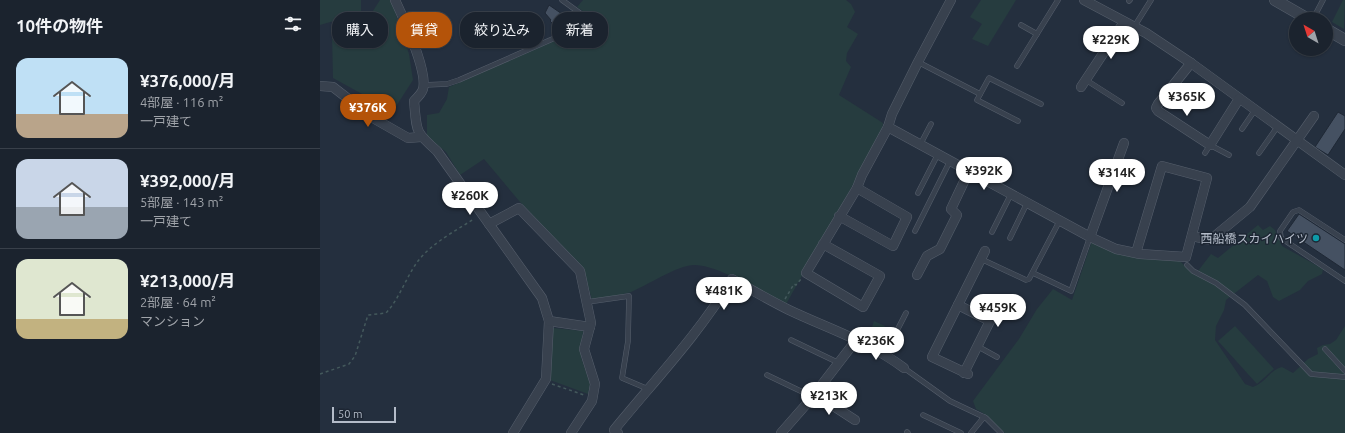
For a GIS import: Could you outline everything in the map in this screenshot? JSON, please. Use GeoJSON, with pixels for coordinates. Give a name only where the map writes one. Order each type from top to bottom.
{"type":"FeatureCollection","features":[{"type":"Feature","properties":{"kind":"street"},"geometry":{"type":"LineString","coordinates":[[395,0],[420,62],[423,89],[414,101],[417,130],[421,137],[437,151],[542,298],[549,322],[546,379],[514,433]]}},
{"type":"Feature","properties":{"kind":"street"},"geometry":{"type":"LineString","coordinates":[[823,244],[880,276],[863,306],[806,273],[839,216],[856,188],[888,127],[892,114],[918,62],[951,0]]}},
{"type":"Feature","properties":{"kind":"street"},"geometry":{"type":"LineString","coordinates":[[1084,0],[1134,27],[1191,63],[1345,175]]}},
{"type":"Feature","properties":{"kind":"street"},"geometry":{"type":"LineString","coordinates":[[1275,0],[1288,3],[1299,12]]}},
{"type":"Feature","properties":{"kind":"street"},"geometry":{"type":"LineString","coordinates":[[1083,84],[1124,22]]}},
{"type":"Feature","properties":{"kind":"street"},"geometry":{"type":"LineString","coordinates":[[1333,33],[1345,40]]}},
{"type":"Feature","properties":{"kind":"street"},"geometry":{"type":"LineString","coordinates":[[1191,63],[1156,108],[1158,111],[1210,145],[1239,99]]}},
{"type":"Feature","properties":{"kind":"street"},"geometry":{"type":"LineString","coordinates":[[320,86],[333,86],[373,118],[408,138],[421,137]]}},
{"type":"Feature","properties":{"kind":"street"},"geometry":{"type":"LineString","coordinates":[[1192,236],[1210,240],[1250,207],[1314,116]]}},
{"type":"Feature","properties":{"kind":"street"},"geometry":{"type":"LineString","coordinates":[[888,127],[1090,237],[1116,249],[1136,253],[1186,262],[1206,178],[1162,166],[1136,253]]}},
{"type":"Feature","properties":{"kind":"street"},"geometry":{"type":"LineString","coordinates":[[1090,237],[1124,143]]}},
{"type":"Feature","properties":{"kind":"street"},"geometry":{"type":"LineString","coordinates":[[917,275],[927,256],[940,249],[957,214],[951,208],[969,171]]}},
{"type":"Feature","properties":{"kind":"street"},"geometry":{"type":"LineString","coordinates":[[839,216],[893,246],[907,217],[856,188]]}},
{"type":"Feature","properties":{"kind":"street"},"geometry":{"type":"LineString","coordinates":[[489,224],[519,208],[580,271],[591,323],[584,349],[595,384],[592,398],[571,433]]}},
{"type":"Feature","properties":{"kind":"street"},"geometry":{"type":"LineString","coordinates":[[958,305],[990,321],[977,346],[966,373],[932,357],[958,305],[983,255]]}},
{"type":"Feature","properties":{"kind":"street"},"geometry":{"type":"LineString","coordinates":[[614,432],[719,300],[732,279],[781,306],[857,339],[885,354],[904,368]]}},
{"type":"Feature","properties":{"kind":"street"},"geometry":{"type":"LineString","coordinates":[[549,322],[590,327]]}},
{"type":"Feature","properties":{"kind":"street"},"geometry":{"type":"LineString","coordinates":[[781,433],[840,363],[857,339]]}},
{"type":"Feature","properties":{"kind":"street"},"geometry":{"type":"LineString","coordinates":[[814,395],[855,420]]}},
{"type":"Feature","properties":{"kind":"lane"},"geometry":{"type":"LineString","coordinates":[[423,85],[447,84],[459,80],[589,23],[588,19],[562,0]]}},
{"type":"Feature","properties":{"kind":"lane"},"geometry":{"type":"LineString","coordinates":[[1017,66],[1058,0]]}},
{"type":"Feature","properties":{"kind":"lane"},"geometry":{"type":"LineString","coordinates":[[1134,27],[1151,0]]}},
{"type":"Feature","properties":{"kind":"lane"},"geometry":{"type":"LineString","coordinates":[[1317,12],[1323,0]]}},
{"type":"Feature","properties":{"kind":"lane"},"geometry":{"type":"LineString","coordinates":[[1021,25],[1037,34]]}},
{"type":"Feature","properties":{"kind":"lane"},"geometry":{"type":"LineString","coordinates":[[918,62],[980,94]]}},
{"type":"Feature","properties":{"kind":"lane"},"geometry":{"type":"LineString","coordinates":[[1018,121],[977,100],[989,78],[1041,104]]}},
{"type":"Feature","properties":{"kind":"lane"},"geometry":{"type":"LineString","coordinates":[[1083,84],[1122,102]]}},
{"type":"Feature","properties":{"kind":"lane"},"geometry":{"type":"LineString","coordinates":[[1242,129],[1255,110]]}},
{"type":"Feature","properties":{"kind":"lane"},"geometry":{"type":"LineString","coordinates":[[920,144],[931,124]]}},
{"type":"Feature","properties":{"kind":"lane"},"geometry":{"type":"LineString","coordinates":[[1259,153],[1278,126]]}},
{"type":"Feature","properties":{"kind":"lane"},"geometry":{"type":"LineString","coordinates":[[1205,153],[1210,145],[1229,155]]}},
{"type":"Feature","properties":{"kind":"lane"},"geometry":{"type":"LineString","coordinates":[[918,193],[938,154]]}},
{"type":"Feature","properties":{"kind":"lane"},"geometry":{"type":"LineString","coordinates":[[915,231],[950,161]]}},
{"type":"Feature","properties":{"kind":"lane"},"geometry":{"type":"LineString","coordinates":[[992,232],[1011,194]]}},
{"type":"Feature","properties":{"kind":"lane"},"geometry":{"type":"LineString","coordinates":[[1010,238],[1027,203]]}},
{"type":"Feature","properties":{"kind":"lane"},"geometry":{"type":"LineString","coordinates":[[1345,240],[1299,210],[1293,212],[1280,231],[1281,238],[1345,280]]}},
{"type":"Feature","properties":{"kind":"lane"},"geometry":{"type":"LineString","coordinates":[[983,255],[1026,280],[1033,273],[1060,220]]}},
{"type":"Feature","properties":{"kind":"lane"},"geometry":{"type":"LineString","coordinates":[[1033,273],[1071,291],[1090,237]]}},
{"type":"Feature","properties":{"kind":"lane"},"geometry":{"type":"LineString","coordinates":[[1186,262],[1193,271],[1216,283],[1245,305],[1311,374],[1345,377]]}},
{"type":"Feature","properties":{"kind":"lane"},"geometry":{"type":"LineString","coordinates":[[587,302],[629,296],[628,341],[622,378],[648,389]]}},
{"type":"Feature","properties":{"kind":"lane"},"geometry":{"type":"LineString","coordinates":[[885,354],[906,314]]}},
{"type":"Feature","properties":{"kind":"lane"},"geometry":{"type":"LineString","coordinates":[[791,340],[840,363]]}},
{"type":"Feature","properties":{"kind":"lane"},"geometry":{"type":"LineString","coordinates":[[977,346],[997,357]]}},
{"type":"Feature","properties":{"kind":"lane"},"geometry":{"type":"LineString","coordinates":[[1325,349],[1345,371]]}},
{"type":"Feature","properties":{"kind":"lane"},"geometry":{"type":"LineString","coordinates":[[904,368],[950,401],[984,417],[1001,433]]}},
{"type":"Feature","properties":{"kind":"lane"},"geometry":{"type":"LineString","coordinates":[[767,375],[814,395]]}},
{"type":"Feature","properties":{"kind":"lane"},"geometry":{"type":"LineString","coordinates":[[923,415],[961,433]]}},
{"type":"Feature","properties":{"kind":"lane"},"geometry":{"type":"LineString","coordinates":[[971,433],[984,417]]}},
{"type":"Feature","properties":{"kind":"path"},"geometry":{"type":"LineString","coordinates":[[320,374],[348,364],[355,356],[368,315],[386,314],[418,261],[441,240],[482,214]]}},
{"type":"Feature","properties":{"kind":"path"},"geometry":{"type":"LineString","coordinates":[[781,306],[794,284],[796,285],[806,273]]}},
{"type":"Feature","properties":{"kind":"path"},"geometry":{"type":"LineString","coordinates":[[544,382],[592,398]]}},
{"type":"Feature","properties":{"kind":"green space"},"geometry":{"type":"Polygon","coordinates":[[[320,0],[361,0],[361,12],[332,12],[332,21],[320,25],[320,0]]]}},
{"type":"Feature","properties":{"kind":"green space"},"geometry":{"type":"Polygon","coordinates":[[[380,0],[391,0],[396,15],[396,48],[407,48],[409,54],[413,80],[393,111],[333,78],[332,48],[388,48],[388,12],[372,12],[380,0]]]}},
{"type":"Feature","properties":{"kind":"green space"},"geometry":{"type":"Polygon","coordinates":[[[583,0],[846,0],[851,4],[855,12],[847,27],[858,34],[847,53],[846,61],[851,67],[839,95],[883,123],[882,133],[785,306],[727,274],[715,269],[693,265],[670,272],[631,292],[592,300],[583,267],[520,202],[484,159],[460,175],[446,152],[427,136],[427,115],[439,113],[447,99],[449,87],[538,48],[544,48],[544,46],[552,42],[552,48],[608,48],[608,12],[584,12],[577,7],[583,0]]]}},
{"type":"Feature","properties":{"kind":"green space"},"geometry":{"type":"Polygon","coordinates":[[[981,0],[1016,0],[988,46],[972,39],[982,24],[970,17],[981,0]]]}},
{"type":"Feature","properties":{"kind":"green space"},"geometry":{"type":"Polygon","coordinates":[[[1343,0],[1345,0],[1344,29],[1333,23],[1343,0]]]}},
{"type":"Feature","properties":{"kind":"green space"},"geometry":{"type":"Polygon","coordinates":[[[1258,225],[1263,230],[1270,226],[1275,230],[1282,246],[1323,269],[1322,274],[1308,281],[1300,290],[1279,301],[1273,297],[1267,281],[1258,275],[1226,300],[1224,310],[1216,326],[1215,340],[1245,384],[1253,387],[1258,385],[1274,371],[1282,367],[1293,373],[1308,359],[1318,354],[1317,348],[1330,344],[1336,340],[1345,326],[1345,433],[1005,433],[983,413],[976,409],[973,401],[1019,339],[1037,309],[1053,289],[1072,300],[1092,241],[1178,259],[1187,268],[1198,271],[1211,254],[1218,258],[1258,225]]]}},
{"type":"Feature","properties":{"kind":"green space"},"geometry":{"type":"Polygon","coordinates":[[[874,321],[885,326],[877,342],[867,338],[868,336],[866,335],[868,329],[871,330],[874,321]]]}},
{"type":"Feature","properties":{"kind":"green space"},"geometry":{"type":"Polygon","coordinates":[[[1235,326],[1274,369],[1257,384],[1218,341],[1235,326]]]}},
{"type":"Feature","properties":{"kind":"green space"},"geometry":{"type":"Polygon","coordinates":[[[553,328],[583,331],[581,357],[590,384],[588,394],[550,380],[553,328]]]}},
{"type":"Feature","properties":{"kind":"building"},"geometry":{"type":"Polygon","coordinates":[[[549,5],[559,12],[552,12],[552,23],[545,13],[549,5]]]}},
{"type":"Feature","properties":{"kind":"building"},"geometry":{"type":"Polygon","coordinates":[[[1338,112],[1345,116],[1345,129],[1328,155],[1315,147],[1338,112]]]}},
{"type":"Feature","properties":{"kind":"building","name":"西船橋スカイハイツ"},"geometry":{"type":"Polygon","coordinates":[[[1299,214],[1345,244],[1345,270],[1287,231],[1299,214]]]}},
{"type":"Feature","properties":{"kind":"place","name":"西船橋スカイハイツ"},"geometry":{"type":"Point","coordinates":[1316,238]}}]}
